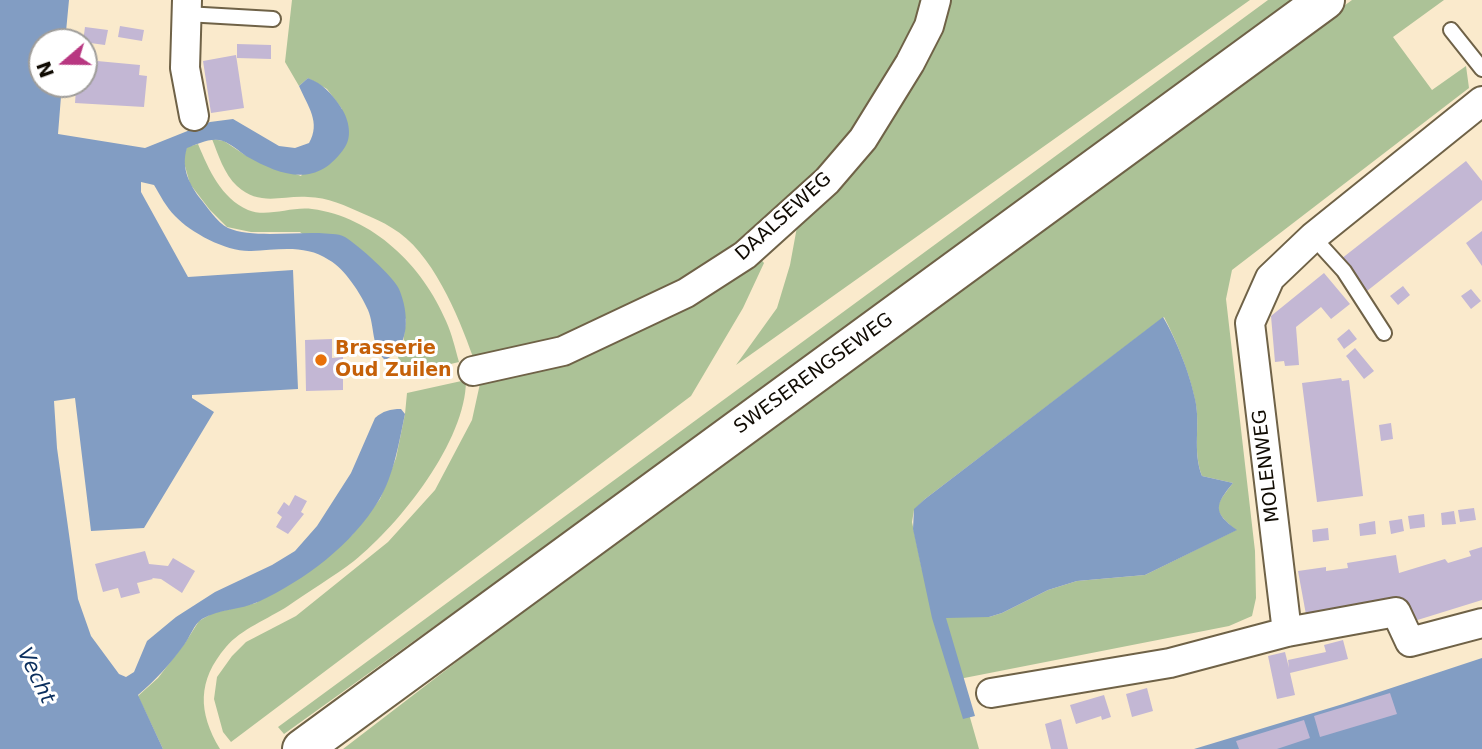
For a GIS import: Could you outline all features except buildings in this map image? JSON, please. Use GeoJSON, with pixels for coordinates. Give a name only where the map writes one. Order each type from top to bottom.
{"type":"FeatureCollection","features":[{"type":"Feature","properties":{"kind":"main road","name":"SWESERENGSEWEG"},"geometry":{"type":"LineString","coordinates":[[302,749],[1325,0]]}},
{"type":"Feature","properties":{"kind":"street","name":"DAALSEWEG"},"geometry":{"type":"LineString","coordinates":[[473,371],[563,351],[686,293],[745,255],[827,181],[863,139],[929,26],[936,0]]}},
{"type":"Feature","properties":{"kind":"street"},"geometry":{"type":"LineString","coordinates":[[187,7],[185,68],[194,116]]}},
{"type":"Feature","properties":{"kind":"street","name":"MOLENWEG"},"geometry":{"type":"LineString","coordinates":[[1287,632],[1250,323],[1270,278],[1313,237],[1482,101]]}},
{"type":"Feature","properties":{"kind":"street"},"geometry":{"type":"LineString","coordinates":[[991,693],[1170,663],[1287,632],[1395,612],[1410,642],[1482,623]]}},
{"type":"Feature","properties":{"kind":"lane"},"geometry":{"type":"LineString","coordinates":[[187,7],[274,19]]}},
{"type":"Feature","properties":{"kind":"lane"},"geometry":{"type":"LineString","coordinates":[[1451,30],[1482,69]]}},
{"type":"Feature","properties":{"kind":"lane"},"geometry":{"type":"LineString","coordinates":[[1313,237],[1344,271],[1384,333]]}},
{"type":"Feature","properties":{"kind":"green space"},"geometry":{"type":"Polygon","coordinates":[[[292,0],[929,0],[856,131],[744,245],[689,282],[584,329],[487,359],[473,357],[442,285],[406,238],[378,220],[336,202],[315,197],[271,199],[254,196],[237,186],[225,170],[212,139],[224,141],[245,155],[301,176],[342,109],[327,89],[308,78],[299,86],[285,62],[292,0]]]}},
{"type":"Feature","properties":{"kind":"green space"},"geometry":{"type":"Polygon","coordinates":[[[948,0],[1250,0],[736,365],[777,308],[790,265],[799,216],[846,174],[912,86],[948,0]]]}},
{"type":"Feature","properties":{"kind":"green space"},"geometry":{"type":"Polygon","coordinates":[[[1268,0],[1308,0],[284,734],[278,727],[1268,0]]]}},
{"type":"Feature","properties":{"kind":"green space"},"geometry":{"type":"Polygon","coordinates":[[[1352,0],[1444,0],[1393,37],[1432,90],[1466,66],[1469,88],[1232,270],[1226,299],[1255,551],[1256,598],[1252,616],[1229,626],[959,679],[979,749],[343,749],[687,485],[1352,0]],[[1164,317],[914,510],[912,522],[922,569],[989,617],[1048,590],[1077,581],[1145,575],[1236,530],[1223,518],[1218,508],[1233,483],[1202,476],[1193,390],[1164,317]]]}},
{"type":"Feature","properties":{"kind":"green space"},"geometry":{"type":"Polygon","coordinates":[[[198,144],[223,191],[248,210],[263,213],[312,209],[334,214],[375,233],[393,247],[424,281],[436,301],[450,331],[459,362],[405,375],[396,352],[403,345],[406,319],[300,232],[251,232],[227,227],[190,184],[183,159],[187,147],[198,144]]]}},
{"type":"Feature","properties":{"kind":"green space"},"geometry":{"type":"Polygon","coordinates":[[[758,256],[764,263],[743,308],[691,396],[231,742],[223,732],[214,699],[217,677],[246,642],[296,616],[388,542],[435,490],[472,420],[481,379],[758,256]]]}},
{"type":"Feature","properties":{"kind":"green space"},"geometry":{"type":"Polygon","coordinates":[[[466,380],[463,404],[443,454],[410,504],[391,526],[346,567],[239,635],[217,660],[210,672],[204,697],[208,722],[220,749],[163,749],[138,696],[158,678],[199,621],[213,613],[256,603],[352,535],[380,499],[396,458],[407,393],[466,380]]]}},
{"type":"Feature","properties":{"kind":"water","name":"Vecht"},"geometry":{"type":"Polygon","coordinates":[[[0,0],[69,0],[66,28],[28,28],[28,98],[61,98],[58,134],[145,148],[210,122],[233,119],[279,146],[295,148],[309,143],[314,128],[312,114],[299,86],[308,78],[322,86],[343,110],[349,132],[345,147],[335,160],[323,169],[299,175],[286,173],[246,156],[226,142],[214,140],[187,148],[185,167],[189,180],[212,214],[228,228],[248,233],[319,233],[345,237],[390,277],[399,289],[406,318],[406,329],[400,347],[385,360],[377,349],[365,304],[352,282],[335,264],[320,255],[301,250],[251,251],[221,245],[182,222],[169,209],[154,185],[141,182],[141,192],[188,277],[293,270],[298,389],[192,395],[192,398],[214,412],[144,528],[91,531],[75,398],[54,401],[57,448],[78,599],[91,636],[119,674],[126,677],[134,672],[147,641],[176,617],[215,592],[295,551],[317,526],[351,473],[375,418],[393,409],[401,409],[405,414],[389,480],[379,500],[355,532],[326,560],[276,593],[251,605],[215,613],[202,619],[168,665],[138,695],[163,749],[0,749],[0,0]]]}},
{"type":"Feature","properties":{"kind":"water"},"geometry":{"type":"Polygon","coordinates":[[[1163,317],[1182,357],[1193,389],[1202,476],[1233,483],[1219,508],[1223,518],[1237,530],[1145,575],[1077,581],[1048,590],[989,617],[946,618],[975,716],[963,719],[932,618],[913,529],[914,509],[1163,317]]]}},
{"type":"Feature","properties":{"kind":"water"},"geometry":{"type":"Polygon","coordinates":[[[1482,658],[1482,749],[1194,749],[1343,704],[1482,658]]]}},
{"type":"Feature","properties":{"kind":"place","name":"Brasserie Oud Zuilen"},"geometry":{"type":"Point","coordinates":[321,360]}}]}
